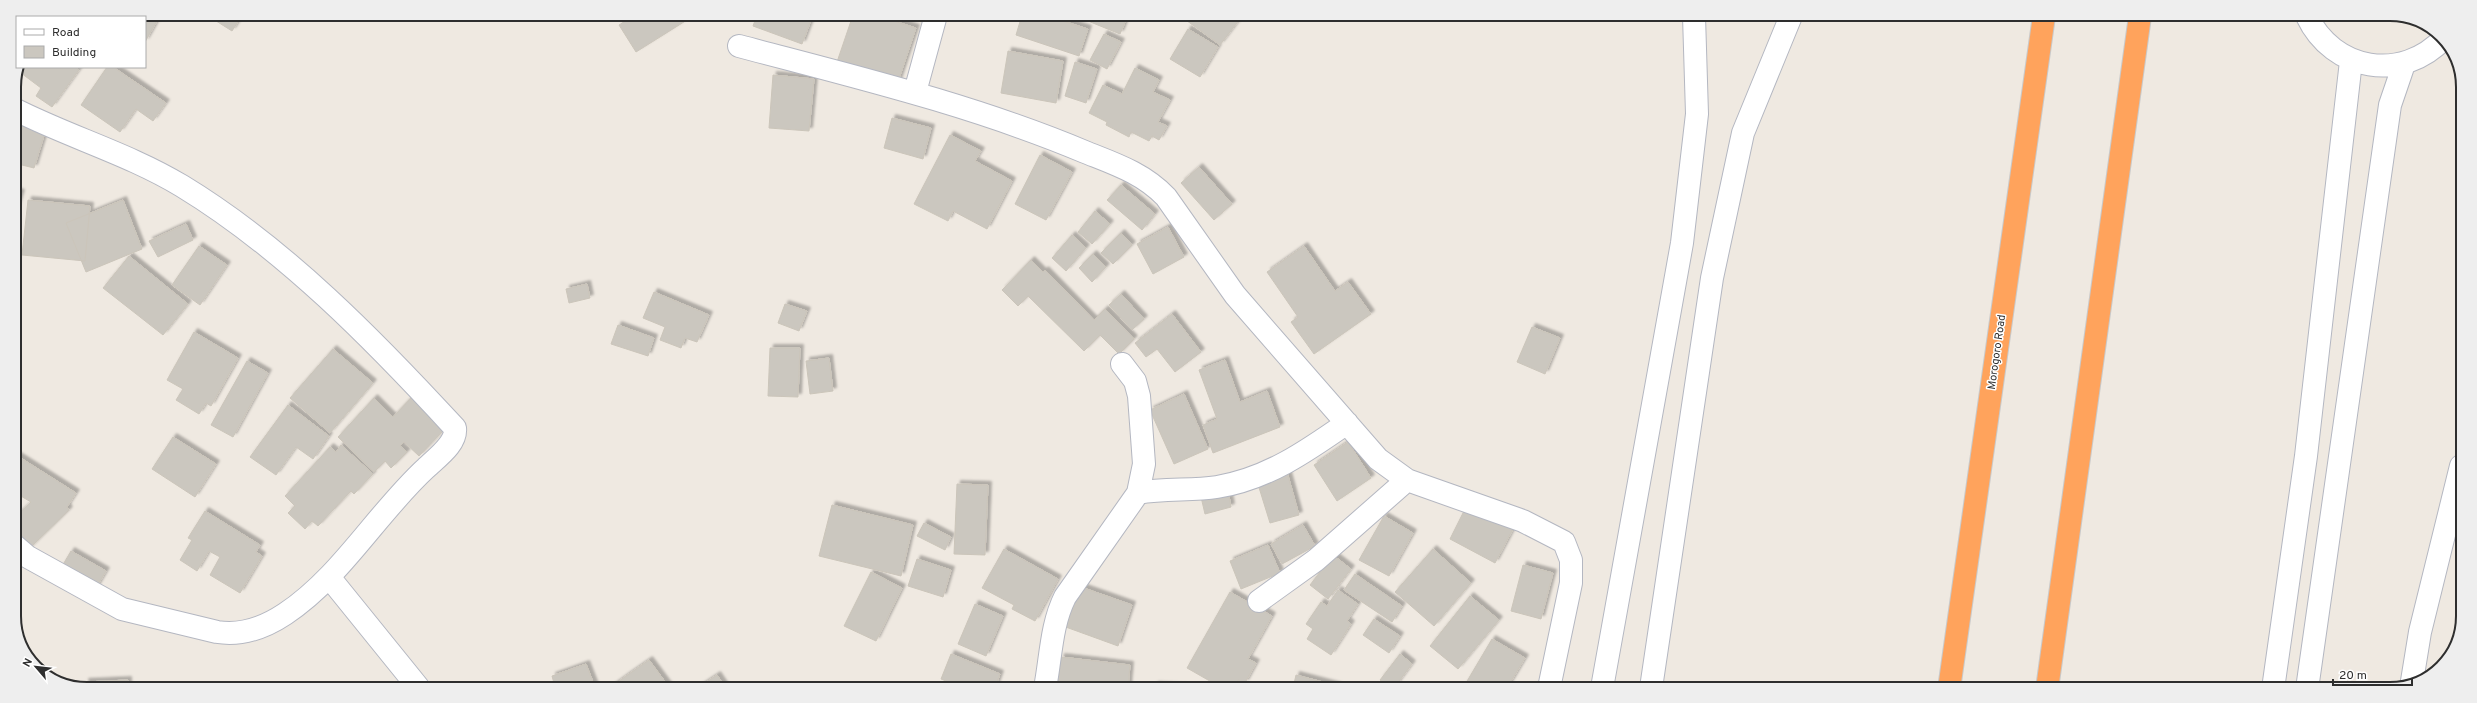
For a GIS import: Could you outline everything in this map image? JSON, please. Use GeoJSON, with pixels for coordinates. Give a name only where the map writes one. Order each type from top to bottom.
{"type":"FeatureCollection","features":[{"type":"Feature","properties":{"kind":"highway","name":"Morogoro Road"},"geometry":{"type":"LineString","coordinates":[[1950,682],[2043,21]]}},
{"type":"Feature","properties":{"kind":"highway"},"geometry":{"type":"LineString","coordinates":[[2048,682],[2139,21]]}},
{"type":"Feature","properties":{"kind":"street"},"geometry":{"type":"LineString","coordinates":[[915,92],[934,21]]}},
{"type":"Feature","properties":{"kind":"street"},"geometry":{"type":"LineString","coordinates":[[1603,682],[1618,588],[1682,243],[1697,114],[1694,21]]}},
{"type":"Feature","properties":{"kind":"street"},"geometry":{"type":"LineString","coordinates":[[1652,682],[1712,278],[1743,133],[1789,21]]}},
{"type":"Feature","properties":{"kind":"street"},"geometry":{"type":"LineString","coordinates":[[2310,21],[2322,41],[2351,60],[2385,66],[2404,64],[2421,57],[2438,43]]}},
{"type":"Feature","properties":{"kind":"street"},"geometry":{"type":"LineString","coordinates":[[739,46],[915,92],[1060,141],[1114,163],[1153,184],[1166,197],[1235,295],[1378,459],[1407,480],[1523,521],[1564,542],[1571,560],[1571,583],[1550,682]]}},
{"type":"Feature","properties":{"kind":"street"},"geometry":{"type":"LineString","coordinates":[[2274,682],[2306,456],[2351,60]]}},
{"type":"Feature","properties":{"kind":"street"},"geometry":{"type":"LineString","coordinates":[[2308,682],[2390,106],[2404,64]]}},
{"type":"Feature","properties":{"kind":"street"},"geometry":{"type":"LineString","coordinates":[[21,113],[55,130],[147,167],[182,186],[247,232],[303,278],[395,363],[455,428],[456,431],[448,448],[406,486],[329,577],[285,614],[249,632],[232,634],[122,609],[28,557],[21,551]]}},
{"type":"Feature","properties":{"kind":"street"},"geometry":{"type":"LineString","coordinates":[[1046,682],[1054,626],[1065,597],[1138,493],[1144,464],[1139,396],[1135,380],[1122,364]]}},
{"type":"Feature","properties":{"kind":"street"},"geometry":{"type":"LineString","coordinates":[[1138,493],[1160,489],[1216,487],[1246,480],[1295,459],[1347,423]]}},
{"type":"Feature","properties":{"kind":"street"},"geometry":{"type":"LineString","coordinates":[[1259,601],[1316,560],[1407,480]]}},
{"type":"Feature","properties":{"kind":"street"},"geometry":{"type":"LineString","coordinates":[[2413,677],[2420,632],[2453,531],[2456,507]]}},
{"type":"Feature","properties":{"kind":"street"},"geometry":{"type":"LineString","coordinates":[[329,577],[414,682]]}},
{"type":"Feature","properties":{"kind":"building"},"geometry":{"type":"Polygon","coordinates":[[[146,21],[157,21],[146,40],[146,21]]]}},
{"type":"Feature","properties":{"kind":"building"},"geometry":{"type":"Polygon","coordinates":[[[216,21],[238,21],[232,31],[216,21]]]}},
{"type":"Feature","properties":{"kind":"building"},"geometry":{"type":"Polygon","coordinates":[[[625,21],[685,21],[636,52],[619,25],[625,21]]]}},
{"type":"Feature","properties":{"kind":"building"},"geometry":{"type":"Polygon","coordinates":[[[755,21],[811,21],[802,44],[753,26],[755,21]]]}},
{"type":"Feature","properties":{"kind":"building"},"geometry":{"type":"Polygon","coordinates":[[[851,21],[894,21],[916,28],[898,82],[837,62],[851,21]]]}},
{"type":"Feature","properties":{"kind":"building"},"geometry":{"type":"Polygon","coordinates":[[[1020,21],[1063,21],[1088,29],[1079,56],[1016,35],[1020,21]]]}},
{"type":"Feature","properties":{"kind":"building"},"geometry":{"type":"Polygon","coordinates":[[[1088,21],[1125,21],[1120,34],[1088,21]]]}},
{"type":"Feature","properties":{"kind":"building"},"geometry":{"type":"Polygon","coordinates":[[[1187,21],[1238,21],[1220,45],[1187,21]]]}},
{"type":"Feature","properties":{"kind":"building"},"geometry":{"type":"Polygon","coordinates":[[[1188,29],[1218,47],[1200,77],[1170,59],[1188,29]]]}},
{"type":"Feature","properties":{"kind":"building"},"geometry":{"type":"Polygon","coordinates":[[[1104,34],[1121,42],[1107,69],[1090,60],[1104,34]]]}},
{"type":"Feature","properties":{"kind":"building"},"geometry":{"type":"Polygon","coordinates":[[[1008,51],[1063,61],[1056,103],[1001,93],[1008,51]]]}},
{"type":"Feature","properties":{"kind":"building"},"geometry":{"type":"Polygon","coordinates":[[[1075,62],[1097,69],[1086,103],[1065,96],[1075,62]]]}},
{"type":"Feature","properties":{"kind":"building"},"geometry":{"type":"Polygon","coordinates":[[[24,68],[76,68],[79,70],[52,107],[36,96],[41,88],[22,74],[24,68]]]}},
{"type":"Feature","properties":{"kind":"building"},"geometry":{"type":"Polygon","coordinates":[[[106,68],[114,68],[166,103],[153,121],[136,109],[120,132],[81,105],[106,68]]]}},
{"type":"Feature","properties":{"kind":"building"},"geometry":{"type":"Polygon","coordinates":[[[1135,68],[1159,80],[1153,92],[1170,100],[1158,122],[1167,126],[1159,140],[1152,136],[1149,141],[1131,132],[1129,137],[1106,125],[1107,122],[1089,113],[1103,85],[1122,94],[1135,68]]]}},
{"type":"Feature","properties":{"kind":"building"},"geometry":{"type":"Polygon","coordinates":[[[773,75],[814,79],[809,131],[769,128],[773,75]]]}},
{"type":"Feature","properties":{"kind":"building"},"geometry":{"type":"Polygon","coordinates":[[[892,118],[931,128],[923,159],[884,148],[892,118]]]}},
{"type":"Feature","properties":{"kind":"building"},"geometry":{"type":"Polygon","coordinates":[[[21,119],[47,126],[34,168],[21,165],[21,119]]]}},
{"type":"Feature","properties":{"kind":"building"},"geometry":{"type":"Polygon","coordinates":[[[950,135],[981,151],[975,161],[1012,181],[987,229],[953,211],[948,221],[914,204],[950,135]]]}},
{"type":"Feature","properties":{"kind":"building"},"geometry":{"type":"Polygon","coordinates":[[[1040,155],[1072,172],[1046,220],[1015,204],[1040,155]]]}},
{"type":"Feature","properties":{"kind":"building"},"geometry":{"type":"Polygon","coordinates":[[[1199,167],[1232,204],[1214,220],[1181,183],[1199,167]]]}},
{"type":"Feature","properties":{"kind":"building"},"geometry":{"type":"Polygon","coordinates":[[[1121,185],[1155,214],[1142,230],[1107,200],[1121,185]]]}},
{"type":"Feature","properties":{"kind":"building"},"geometry":{"type":"Polygon","coordinates":[[[28,200],[90,206],[85,261],[22,255],[28,200]]]}},
{"type":"Feature","properties":{"kind":"building"},"geometry":{"type":"Polygon","coordinates":[[[123,200],[142,249],[86,272],[66,223],[123,200]]]}},
{"type":"Feature","properties":{"kind":"building"},"geometry":{"type":"Polygon","coordinates":[[[1095,211],[1110,224],[1092,244],[1078,232],[1095,211]]]}},
{"type":"Feature","properties":{"kind":"building"},"geometry":{"type":"Polygon","coordinates":[[[186,224],[193,240],[158,257],[149,241],[186,224]]]}},
{"type":"Feature","properties":{"kind":"building"},"geometry":{"type":"Polygon","coordinates":[[[1168,227],[1184,257],[1153,274],[1137,244],[1168,227]]]}},
{"type":"Feature","properties":{"kind":"building"},"geometry":{"type":"Polygon","coordinates":[[[1121,233],[1132,245],[1113,264],[1101,253],[1121,233]]]}},
{"type":"Feature","properties":{"kind":"building"},"geometry":{"type":"Polygon","coordinates":[[[1072,235],[1086,248],[1066,271],[1052,258],[1072,235]]]}},
{"type":"Feature","properties":{"kind":"building"},"geometry":{"type":"Polygon","coordinates":[[[199,246],[227,265],[200,305],[172,285],[199,246]]]}},
{"type":"Feature","properties":{"kind":"building"},"geometry":{"type":"Polygon","coordinates":[[[1304,246],[1335,291],[1348,282],[1371,314],[1314,354],[1291,322],[1298,317],[1267,272],[1304,246]]]}},
{"type":"Feature","properties":{"kind":"building"},"geometry":{"type":"Polygon","coordinates":[[[1093,254],[1106,267],[1092,282],[1079,268],[1093,254]]]}},
{"type":"Feature","properties":{"kind":"building"},"geometry":{"type":"Polygon","coordinates":[[[129,256],[188,304],[163,335],[103,288],[129,256]]]}},
{"type":"Feature","properties":{"kind":"building"},"geometry":{"type":"Polygon","coordinates":[[[1031,260],[1043,272],[1045,270],[1094,320],[1105,309],[1134,339],[1119,354],[1100,335],[1084,351],[1028,296],[1018,306],[1002,290],[1031,260]]]}},
{"type":"Feature","properties":{"kind":"building"},"geometry":{"type":"Polygon","coordinates":[[[587,284],[590,298],[569,303],[566,289],[587,284]]]}},
{"type":"Feature","properties":{"kind":"building"},"geometry":{"type":"Polygon","coordinates":[[[654,292],[709,315],[697,342],[685,338],[681,348],[660,340],[665,327],[643,318],[654,292]]]}},
{"type":"Feature","properties":{"kind":"building"},"geometry":{"type":"Polygon","coordinates":[[[1121,294],[1144,319],[1132,330],[1109,305],[1121,294]]]}},
{"type":"Feature","properties":{"kind":"building"},"geometry":{"type":"Polygon","coordinates":[[[785,304],[807,311],[799,331],[778,323],[785,304]]]}},
{"type":"Feature","properties":{"kind":"building"},"geometry":{"type":"Polygon","coordinates":[[[1172,314],[1201,352],[1175,372],[1157,349],[1146,357],[1135,343],[1172,314]]]}},
{"type":"Feature","properties":{"kind":"building"},"geometry":{"type":"Polygon","coordinates":[[[618,325],[654,338],[648,356],[611,344],[618,325]]]}},
{"type":"Feature","properties":{"kind":"building"},"geometry":{"type":"Polygon","coordinates":[[[1532,327],[1560,338],[1545,374],[1517,362],[1532,327]]]}},
{"type":"Feature","properties":{"kind":"building"},"geometry":{"type":"Polygon","coordinates":[[[194,332],[238,358],[211,406],[206,403],[199,414],[176,400],[183,389],[167,380],[194,332]]]}},
{"type":"Feature","properties":{"kind":"building"},"geometry":{"type":"Polygon","coordinates":[[[770,348],[800,348],[798,397],[768,396],[770,348]]]}},
{"type":"Feature","properties":{"kind":"building"},"geometry":{"type":"Polygon","coordinates":[[[333,349],[373,383],[330,433],[290,398],[333,349]]]}},
{"type":"Feature","properties":{"kind":"building"},"geometry":{"type":"Polygon","coordinates":[[[829,358],[833,391],[810,394],[806,361],[829,358]]]}},
{"type":"Feature","properties":{"kind":"building"},"geometry":{"type":"Polygon","coordinates":[[[1225,360],[1240,402],[1267,391],[1280,427],[1213,453],[1203,425],[1217,419],[1199,370],[1225,360]]]}},
{"type":"Feature","properties":{"kind":"building"},"geometry":{"type":"Polygon","coordinates":[[[247,361],[268,373],[233,437],[211,425],[247,361]]]}},
{"type":"Feature","properties":{"kind":"building"},"geometry":{"type":"Polygon","coordinates":[[[1184,394],[1208,449],[1174,464],[1150,410],[1184,394]]]}},
{"type":"Feature","properties":{"kind":"building"},"geometry":{"type":"Polygon","coordinates":[[[374,398],[393,417],[411,398],[444,430],[419,456],[404,442],[400,446],[407,452],[391,468],[385,461],[374,472],[338,437],[374,398]]]}},
{"type":"Feature","properties":{"kind":"building"},"geometry":{"type":"Polygon","coordinates":[[[288,405],[329,436],[313,459],[296,447],[276,475],[250,457],[288,405]]]}},
{"type":"Feature","properties":{"kind":"building"},"geometry":{"type":"Polygon","coordinates":[[[173,437],[216,464],[195,497],[152,469],[173,437]]]}},
{"type":"Feature","properties":{"kind":"building"},"geometry":{"type":"Polygon","coordinates":[[[1348,442],[1371,478],[1337,501],[1314,465],[1348,442]]]}},
{"type":"Feature","properties":{"kind":"building"},"geometry":{"type":"Polygon","coordinates":[[[341,445],[373,474],[354,494],[351,491],[318,526],[312,521],[305,529],[288,513],[295,506],[285,496],[330,447],[336,452],[341,445]]]}},
{"type":"Feature","properties":{"kind":"building"},"geometry":{"type":"Polygon","coordinates":[[[21,458],[76,493],[67,507],[69,510],[26,552],[21,547],[21,511],[31,502],[21,496],[21,458]]]}},
{"type":"Feature","properties":{"kind":"building"},"geometry":{"type":"Polygon","coordinates":[[[1287,472],[1299,515],[1270,523],[1257,481],[1287,472]]]}},
{"type":"Feature","properties":{"kind":"building"},"geometry":{"type":"Polygon","coordinates":[[[957,484],[988,485],[985,555],[954,554],[957,484]]]}},
{"type":"Feature","properties":{"kind":"building"},"geometry":{"type":"Polygon","coordinates":[[[1228,491],[1231,507],[1205,514],[1201,497],[1228,491]]]}},
{"type":"Feature","properties":{"kind":"building"},"geometry":{"type":"Polygon","coordinates":[[[832,505],[913,525],[901,576],[819,556],[832,505]]]}},
{"type":"Feature","properties":{"kind":"building"},"geometry":{"type":"Polygon","coordinates":[[[1467,505],[1513,529],[1495,563],[1450,539],[1467,505]]]}},
{"type":"Feature","properties":{"kind":"building"},"geometry":{"type":"Polygon","coordinates":[[[205,511],[260,545],[256,552],[262,556],[240,593],[210,575],[220,557],[209,551],[197,571],[180,560],[192,540],[188,538],[205,511]]]}},
{"type":"Feature","properties":{"kind":"building"},"geometry":{"type":"Polygon","coordinates":[[[1384,516],[1413,533],[1389,576],[1359,560],[1384,516]]]}},
{"type":"Feature","properties":{"kind":"building"},"geometry":{"type":"Polygon","coordinates":[[[924,523],[951,537],[945,550],[917,536],[924,523]]]}},
{"type":"Feature","properties":{"kind":"building"},"geometry":{"type":"Polygon","coordinates":[[[1303,525],[1315,546],[1282,564],[1271,544],[1303,525]]]}},
{"type":"Feature","properties":{"kind":"building"},"geometry":{"type":"Polygon","coordinates":[[[1268,545],[1280,573],[1241,589],[1230,561],[1268,545]]]}},
{"type":"Feature","properties":{"kind":"building"},"geometry":{"type":"Polygon","coordinates":[[[1004,549],[1058,579],[1035,621],[1012,609],[1014,605],[982,588],[1004,549]]]}},
{"type":"Feature","properties":{"kind":"building"},"geometry":{"type":"Polygon","coordinates":[[[1433,549],[1471,583],[1434,626],[1395,592],[1433,549]]]}},
{"type":"Feature","properties":{"kind":"building"},"geometry":{"type":"Polygon","coordinates":[[[71,551],[106,571],[96,588],[61,568],[71,551]]]}},
{"type":"Feature","properties":{"kind":"building"},"geometry":{"type":"Polygon","coordinates":[[[1333,555],[1351,569],[1328,599],[1310,585],[1333,555]]]}},
{"type":"Feature","properties":{"kind":"building"},"geometry":{"type":"Polygon","coordinates":[[[917,559],[951,570],[943,597],[908,586],[917,559]]]}},
{"type":"Feature","properties":{"kind":"building"},"geometry":{"type":"Polygon","coordinates":[[[1523,565],[1553,573],[1541,619],[1511,611],[1523,565]]]}},
{"type":"Feature","properties":{"kind":"building"},"geometry":{"type":"Polygon","coordinates":[[[871,572],[902,588],[876,641],[844,626],[871,572]]]}},
{"type":"Feature","properties":{"kind":"building"},"geometry":{"type":"Polygon","coordinates":[[[1355,574],[1402,606],[1392,622],[1344,590],[1355,574]]]}},
{"type":"Feature","properties":{"kind":"building"},"geometry":{"type":"Polygon","coordinates":[[[1078,586],[1132,605],[1118,646],[1063,626],[1078,586]]]}},
{"type":"Feature","properties":{"kind":"building"},"geometry":{"type":"Polygon","coordinates":[[[1338,590],[1358,604],[1347,621],[1351,624],[1331,655],[1307,639],[1313,629],[1306,624],[1321,602],[1327,606],[1338,590]]]}},
{"type":"Feature","properties":{"kind":"building"},"geometry":{"type":"Polygon","coordinates":[[[1230,592],[1272,616],[1248,659],[1256,663],[1246,682],[1238,680],[1237,682],[1212,682],[1187,668],[1230,592]]]}},
{"type":"Feature","properties":{"kind":"building"},"geometry":{"type":"Polygon","coordinates":[[[1470,596],[1499,620],[1458,669],[1430,646],[1470,596]]]}},
{"type":"Feature","properties":{"kind":"building"},"geometry":{"type":"Polygon","coordinates":[[[975,604],[1003,616],[986,656],[958,644],[975,604]]]}},
{"type":"Feature","properties":{"kind":"building"},"geometry":{"type":"Polygon","coordinates":[[[1374,619],[1400,636],[1389,653],[1363,635],[1374,619]]]}},
{"type":"Feature","properties":{"kind":"building"},"geometry":{"type":"Polygon","coordinates":[[[1492,639],[1525,658],[1511,682],[1467,682],[1492,639]]]}},
{"type":"Feature","properties":{"kind":"building"},"geometry":{"type":"Polygon","coordinates":[[[951,654],[1000,674],[997,682],[948,682],[941,679],[951,654]]]}},
{"type":"Feature","properties":{"kind":"building"},"geometry":{"type":"Polygon","coordinates":[[[1400,654],[1412,664],[1398,682],[1383,682],[1380,680],[1400,654]]]}},
{"type":"Feature","properties":{"kind":"building"},"geometry":{"type":"Polygon","coordinates":[[[1061,657],[1130,665],[1129,682],[1058,682],[1061,657]]]}},
{"type":"Feature","properties":{"kind":"building"},"geometry":{"type":"Polygon","coordinates":[[[649,660],[665,682],[618,682],[649,660]]]}},
{"type":"Feature","properties":{"kind":"building"},"geometry":{"type":"Polygon","coordinates":[[[586,664],[593,682],[554,682],[552,676],[586,664]]]}},
{"type":"Feature","properties":{"kind":"building"},"geometry":{"type":"Polygon","coordinates":[[[717,675],[722,682],[706,682],[717,675]]]}},
{"type":"Feature","properties":{"kind":"building"},"geometry":{"type":"Polygon","coordinates":[[[1296,675],[1323,682],[1294,682],[1296,675]]]}},
{"type":"Feature","properties":{"kind":"building"},"geometry":{"type":"Polygon","coordinates":[[[128,680],[128,682],[86,682],[128,680]]]}}]}
